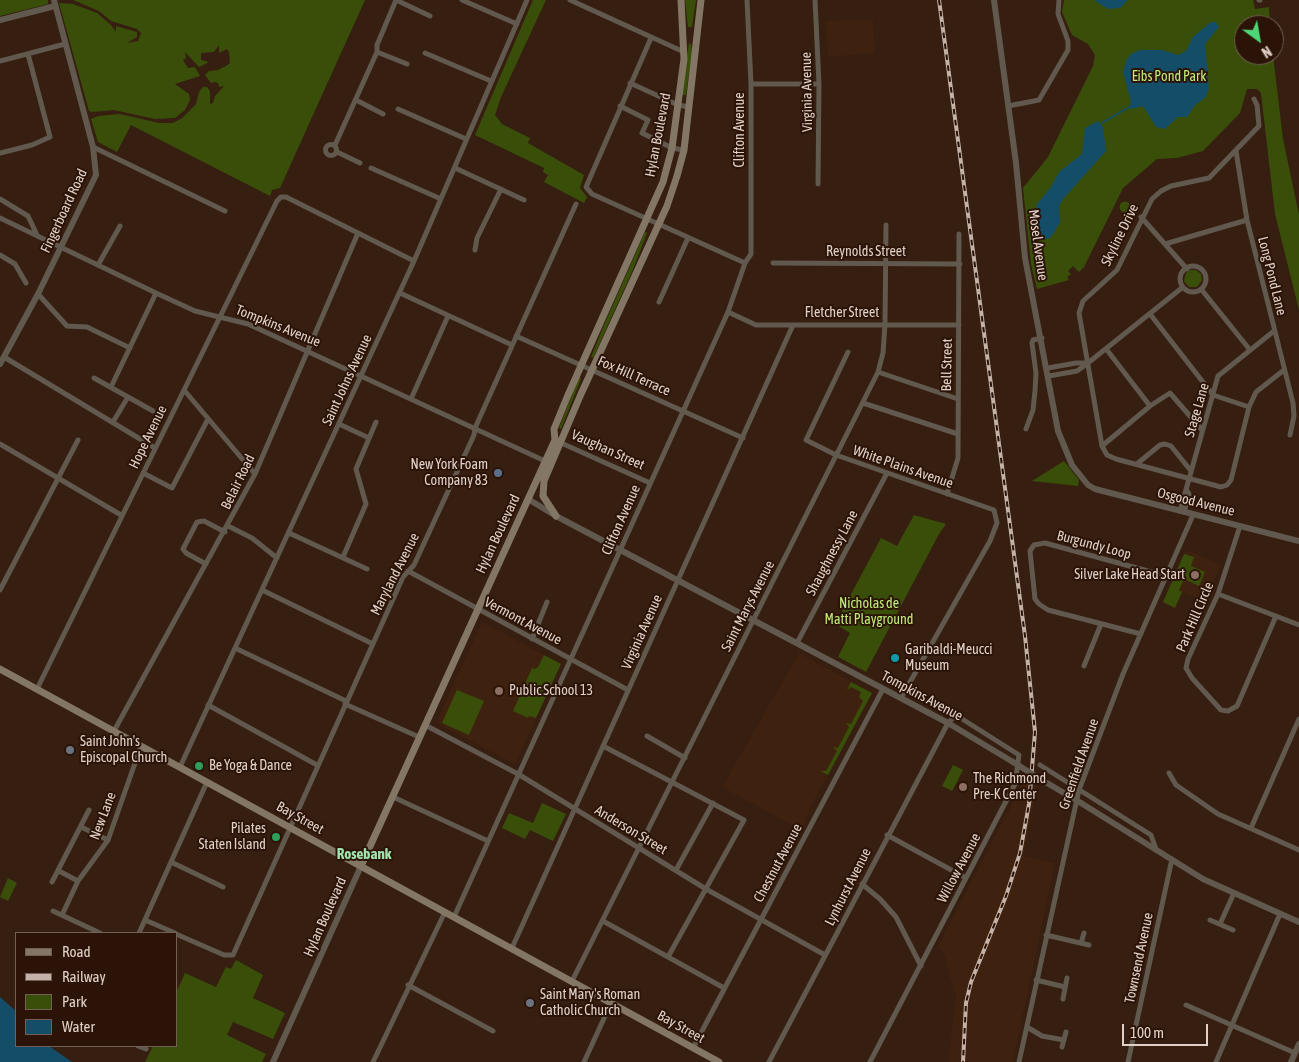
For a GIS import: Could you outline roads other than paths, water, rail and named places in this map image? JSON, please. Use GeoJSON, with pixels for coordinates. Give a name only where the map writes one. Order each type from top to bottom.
{"type":"FeatureCollection","features":[{"type":"Feature","properties":{"kind":"main road","name":"Hylan Boulevard"},"geometry":{"type":"LineString","coordinates":[[557,441],[554,429],[663,182],[672,148],[684,52],[681,0]]}},
{"type":"Feature","properties":{"kind":"main road","name":"Hylan Boulevard"},"geometry":{"type":"LineString","coordinates":[[361,866],[545,461],[592,370],[673,189],[684,150],[701,0]]}},
{"type":"Feature","properties":{"kind":"main road"},"geometry":{"type":"LineString","coordinates":[[556,516],[547,505],[543,496],[543,485],[557,441]]}},
{"type":"Feature","properties":{"kind":"main road","name":"Bay Street"},"geometry":{"type":"LineString","coordinates":[[0,669],[719,1062]]}},
{"type":"Feature","properties":{"kind":"street"},"geometry":{"type":"LineString","coordinates":[[360,163],[337,152],[334,145],[378,52],[377,45],[396,0],[430,16]]}},
{"type":"Feature","properties":{"kind":"street"},"geometry":{"type":"LineString","coordinates":[[462,0],[517,24]]}},
{"type":"Feature","properties":{"kind":"street","name":"Saint Johns Avenue"},"geometry":{"type":"LineString","coordinates":[[180,767],[400,293],[528,0]]}},
{"type":"Feature","properties":{"kind":"street"},"geometry":{"type":"LineString","coordinates":[[570,0],[684,52]]}},
{"type":"Feature","properties":{"kind":"street","name":"Clifton Avenue"},"geometry":{"type":"LineString","coordinates":[[454,917],[728,312],[745,263],[751,254],[751,84],[747,0]]}},
{"type":"Feature","properties":{"kind":"street","name":"Virginia Avenue"},"geometry":{"type":"LineString","coordinates":[[815,0],[819,84],[818,184]]}},
{"type":"Feature","properties":{"kind":"street","name":"Mosel Avenue"},"geometry":{"type":"LineString","coordinates":[[994,0],[1025,258],[1048,368],[1058,431],[1072,465],[1088,485]]}},
{"type":"Feature","properties":{"kind":"street"},"geometry":{"type":"LineString","coordinates":[[1008,106],[1039,100],[1068,50],[1068,41],[1058,14],[1059,0]]}},
{"type":"Feature","properties":{"kind":"street"},"geometry":{"type":"LineString","coordinates":[[0,20],[54,3]]}},
{"type":"Feature","properties":{"kind":"street","name":"Fingerboard Road"},"geometry":{"type":"LineString","coordinates":[[0,364],[38,294],[96,174],[93,147],[54,3]]}},
{"type":"Feature","properties":{"kind":"street"},"geometry":{"type":"LineString","coordinates":[[651,38],[586,184],[588,190],[646,220],[745,263]]}},
{"type":"Feature","properties":{"kind":"street"},"geometry":{"type":"LineString","coordinates":[[0,61],[65,44]]}},
{"type":"Feature","properties":{"kind":"street"},"geometry":{"type":"LineString","coordinates":[[378,52],[407,64]]}},
{"type":"Feature","properties":{"kind":"street"},"geometry":{"type":"LineString","coordinates":[[425,53],[491,81]]}},
{"type":"Feature","properties":{"kind":"street"},"geometry":{"type":"LineString","coordinates":[[0,152],[32,145],[50,137],[28,54]]}},
{"type":"Feature","properties":{"kind":"street"},"geometry":{"type":"LineString","coordinates":[[630,83],[678,105],[689,107]]}},
{"type":"Feature","properties":{"kind":"street"},"geometry":{"type":"LineString","coordinates":[[751,84],[819,84]]}},
{"type":"Feature","properties":{"kind":"street","name":"Skyline Drive"},"geometry":{"type":"LineString","coordinates":[[1102,446],[1078,313],[1080,305],[1117,270],[1147,205],[1161,191],[1171,186],[1209,178],[1259,126],[1257,105],[1254,99]]}},
{"type":"Feature","properties":{"kind":"street"},"geometry":{"type":"LineString","coordinates":[[356,100],[383,114]]}},
{"type":"Feature","properties":{"kind":"street"},"geometry":{"type":"LineString","coordinates":[[620,106],[648,120],[642,133],[672,148],[684,150]]}},
{"type":"Feature","properties":{"kind":"street"},"geometry":{"type":"LineString","coordinates":[[398,109],[466,139]]}},
{"type":"Feature","properties":{"kind":"street"},"geometry":{"type":"LineString","coordinates":[[334,145],[329,145],[326,151],[331,155],[337,152]]}},
{"type":"Feature","properties":{"kind":"street"},"geometry":{"type":"LineString","coordinates":[[93,147],[224,211]]}},
{"type":"Feature","properties":{"kind":"street","name":"Long Pond Lane"},"geometry":{"type":"LineString","coordinates":[[1236,151],[1247,220],[1294,409],[1290,435]]}},
{"type":"Feature","properties":{"kind":"street"},"geometry":{"type":"LineString","coordinates":[[371,168],[441,199]]}},
{"type":"Feature","properties":{"kind":"street"},"geometry":{"type":"LineString","coordinates":[[455,168],[524,200]]}},
{"type":"Feature","properties":{"kind":"street"},"geometry":{"type":"LineString","coordinates":[[475,250],[478,238],[501,189]]}},
{"type":"Feature","properties":{"kind":"street","name":"Hope Avenue"},"geometry":{"type":"LineString","coordinates":[[37,689],[277,201],[281,197],[286,197],[358,233]]}},
{"type":"Feature","properties":{"kind":"street"},"geometry":{"type":"LineString","coordinates":[[0,199],[28,216],[37,235]]}},
{"type":"Feature","properties":{"kind":"street","name":"Maryland Avenue"},"geometry":{"type":"LineString","coordinates":[[178,935],[224,955],[234,955],[345,702],[403,577],[418,556],[474,435],[475,428],[576,204]]}},
{"type":"Feature","properties":{"kind":"street"},"geometry":{"type":"LineString","coordinates":[[1141,217],[1186,269]]}},
{"type":"Feature","properties":{"kind":"street","name":"Tompkins Avenue"},"geometry":{"type":"LineString","coordinates":[[0,218],[195,311],[248,324],[545,461]]}},
{"type":"Feature","properties":{"kind":"street"},"geometry":{"type":"LineString","coordinates":[[1165,244],[1247,220]]}},
{"type":"Feature","properties":{"kind":"street","name":"Saint Marys Avenue"},"geometry":{"type":"LineString","coordinates":[[572,981],[878,372],[883,353],[885,324],[886,225]]}},
{"type":"Feature","properties":{"kind":"street"},"geometry":{"type":"LineString","coordinates":[[98,266],[120,226]]}},
{"type":"Feature","properties":{"kind":"street"},"geometry":{"type":"LineString","coordinates":[[358,233],[414,261]]}},
{"type":"Feature","properties":{"kind":"street","name":"Belair Road"},"geometry":{"type":"LineString","coordinates":[[114,731],[256,474],[358,233]]}},
{"type":"Feature","properties":{"kind":"street","name":"Bell Street"},"geometry":{"type":"LineString","coordinates":[[947,494],[958,458],[959,234]]}},
{"type":"Feature","properties":{"kind":"street"},"geometry":{"type":"LineString","coordinates":[[659,302],[688,238]]}},
{"type":"Feature","properties":{"kind":"street"},"geometry":{"type":"LineString","coordinates":[[0,254],[15,264],[26,283]]}},
{"type":"Feature","properties":{"kind":"street","name":"Reynolds Street"},"geometry":{"type":"LineString","coordinates":[[773,263],[960,264]]}},
{"type":"Feature","properties":{"kind":"street"},"geometry":{"type":"LineString","coordinates":[[1198,268],[1204,273],[1206,281],[1202,289],[1192,292],[1183,287],[1180,278],[1186,269],[1198,268]]}},
{"type":"Feature","properties":{"kind":"street"},"geometry":{"type":"LineString","coordinates":[[1049,376],[1077,371],[1107,350],[1183,287]]}},
{"type":"Feature","properties":{"kind":"street"},"geometry":{"type":"LineString","coordinates":[[1202,289],[1250,350]]}},
{"type":"Feature","properties":{"kind":"street"},"geometry":{"type":"LineString","coordinates":[[111,387],[156,293]]}},
{"type":"Feature","properties":{"kind":"street"},"geometry":{"type":"LineString","coordinates":[[400,293],[512,346]]}},
{"type":"Feature","properties":{"kind":"street"},"geometry":{"type":"LineString","coordinates":[[38,294],[67,326],[87,327],[130,348]]}},
{"type":"Feature","properties":{"kind":"street","name":"Fletcher Street"},"geometry":{"type":"LineString","coordinates":[[728,312],[756,325],[959,325]]}},
{"type":"Feature","properties":{"kind":"street"},"geometry":{"type":"LineString","coordinates":[[1150,314],[1213,395],[1249,407]]}},
{"type":"Feature","properties":{"kind":"street"},"geometry":{"type":"LineString","coordinates":[[411,399],[448,316]]}},
{"type":"Feature","properties":{"kind":"street","name":"Virginia Avenue"},"geometry":{"type":"LineString","coordinates":[[512,948],[793,325]]}},
{"type":"Feature","properties":{"kind":"street","name":"Stage Lane"},"geometry":{"type":"LineString","coordinates":[[1182,512],[1189,494],[1187,491],[1190,474],[1218,376],[1274,331]]}},
{"type":"Feature","properties":{"kind":"street","name":"Fox Hill Terrace"},"geometry":{"type":"LineString","coordinates":[[516,336],[743,438]]}},
{"type":"Feature","properties":{"kind":"street"},"geometry":{"type":"LineString","coordinates":[[1026,429],[1035,391],[1036,373],[1032,344],[1033,340],[1042,338]]}},
{"type":"Feature","properties":{"kind":"street"},"geometry":{"type":"LineString","coordinates":[[1107,350],[1150,406]]}},
{"type":"Feature","properties":{"kind":"street","name":"White Plains Avenue"},"geometry":{"type":"LineString","coordinates":[[848,352],[806,440],[836,455],[994,510],[997,523],[990,541],[901,698]]}},
{"type":"Feature","properties":{"kind":"street"},"geometry":{"type":"LineString","coordinates":[[4,356],[155,448]]}},
{"type":"Feature","properties":{"kind":"street"},"geometry":{"type":"LineString","coordinates":[[1048,368],[1088,363]]}},
{"type":"Feature","properties":{"kind":"street"},"geometry":{"type":"LineString","coordinates":[[1202,430],[1170,393],[1150,406],[1102,446],[1107,455],[1190,474],[1221,487],[1230,483],[1249,407],[1256,392],[1284,370]]}},
{"type":"Feature","properties":{"kind":"street"},"geometry":{"type":"LineString","coordinates":[[878,372],[958,399]]}},
{"type":"Feature","properties":{"kind":"street"},"geometry":{"type":"LineString","coordinates":[[94,378],[153,411]]}},
{"type":"Feature","properties":{"kind":"street"},"geometry":{"type":"LineString","coordinates":[[184,390],[256,474]]}},
{"type":"Feature","properties":{"kind":"street"},"geometry":{"type":"LineString","coordinates":[[113,422],[128,397]]}},
{"type":"Feature","properties":{"kind":"street"},"geometry":{"type":"LineString","coordinates":[[863,403],[958,434]]}},
{"type":"Feature","properties":{"kind":"street"},"geometry":{"type":"LineString","coordinates":[[143,473],[172,488],[208,419]]}},
{"type":"Feature","properties":{"kind":"street"},"geometry":{"type":"LineString","coordinates":[[343,557],[366,504],[356,468],[376,422]]}},
{"type":"Feature","properties":{"kind":"street"},"geometry":{"type":"LineString","coordinates":[[339,424],[369,438]]}},
{"type":"Feature","properties":{"kind":"street"},"geometry":{"type":"LineString","coordinates":[[0,590],[57,477],[78,440]]}},
{"type":"Feature","properties":{"kind":"street","name":"Vaughan Street"},"geometry":{"type":"LineString","coordinates":[[557,441],[650,483]]}},
{"type":"Feature","properties":{"kind":"street"},"geometry":{"type":"LineString","coordinates":[[0,444],[121,515]]}},
{"type":"Feature","properties":{"kind":"street"},"geometry":{"type":"LineString","coordinates":[[1138,463],[1160,445],[1166,444],[1171,446],[1190,474]]}},
{"type":"Feature","properties":{"kind":"street","name":"Shaughnessy Lane"},"geometry":{"type":"LineString","coordinates":[[797,643],[887,473]]}},
{"type":"Feature","properties":{"kind":"street","name":"Osgood Avenue"},"geometry":{"type":"LineString","coordinates":[[1088,485],[1193,515],[1299,541]]}},
{"type":"Feature","properties":{"kind":"street","name":"Tompkins Avenue"},"geometry":{"type":"LineString","coordinates":[[528,499],[620,550],[948,722],[1203,879],[1299,922]]}},
{"type":"Feature","properties":{"kind":"street","name":"Greenfield Avenue"},"geometry":{"type":"LineString","coordinates":[[1019,1062],[1079,790],[1141,634],[1193,515]]}},
{"type":"Feature","properties":{"kind":"street"},"geometry":{"type":"LineString","coordinates":[[206,564],[186,553],[183,549],[197,522],[204,520],[225,532]]}},
{"type":"Feature","properties":{"kind":"street"},"geometry":{"type":"LineString","coordinates":[[228,526],[257,541],[277,558]]}},
{"type":"Feature","properties":{"kind":"street","name":"Park Hill Circle"},"geometry":{"type":"LineString","coordinates":[[1240,526],[1218,594],[1188,659],[1186,668],[1192,678],[1221,710],[1228,711],[1237,706],[1276,616]]}},
{"type":"Feature","properties":{"kind":"street"},"geometry":{"type":"LineString","coordinates":[[289,533],[367,569]]}},
{"type":"Feature","properties":{"kind":"street","name":"Burgundy Loop"},"geometry":{"type":"LineString","coordinates":[[1141,634],[1048,610],[1040,604],[1035,599],[1029,557],[1034,545],[1045,543],[1166,576]]}},
{"type":"Feature","properties":{"kind":"street","name":"Vermont Avenue"},"geometry":{"type":"LineString","coordinates":[[408,571],[628,690]]}},
{"type":"Feature","properties":{"kind":"street"},"geometry":{"type":"LineString","coordinates":[[262,590],[373,644]]}},
{"type":"Feature","properties":{"kind":"street"},"geometry":{"type":"LineString","coordinates":[[1218,594],[1299,625]]}},
{"type":"Feature","properties":{"kind":"street"},"geometry":{"type":"LineString","coordinates":[[532,639],[547,602]]}},
{"type":"Feature","properties":{"kind":"street"},"geometry":{"type":"LineString","coordinates":[[1084,666],[1102,624]]}},
{"type":"Feature","properties":{"kind":"street"},"geometry":{"type":"LineString","coordinates":[[235,648],[419,738]]}},
{"type":"Feature","properties":{"kind":"street","name":"Chestnut Avenue"},"geometry":{"type":"LineString","coordinates":[[693,1048],[882,689]]}},
{"type":"Feature","properties":{"kind":"street"},"geometry":{"type":"LineString","coordinates":[[208,705],[317,765]]}},
{"type":"Feature","properties":{"kind":"street","name":"Willow Avenue"},"geometry":{"type":"LineString","coordinates":[[870,1062],[1015,784],[1019,754],[959,717],[953,718],[948,722]]}},
{"type":"Feature","properties":{"kind":"street"},"geometry":{"type":"LineString","coordinates":[[1252,828],[1299,719]]}},
{"type":"Feature","properties":{"kind":"street","name":"Lynhurst Avenue"},"geometry":{"type":"LineString","coordinates":[[769,1062],[948,722]]}},
{"type":"Feature","properties":{"kind":"street","name":"Anderson Street"},"geometry":{"type":"LineString","coordinates":[[425,725],[518,774],[638,849],[825,955]]}},
{"type":"Feature","properties":{"kind":"street"},"geometry":{"type":"LineString","coordinates":[[647,736],[685,758]]}},
{"type":"Feature","properties":{"kind":"street","name":"New Lane"},"geometry":{"type":"LineString","coordinates":[[62,915],[78,881],[108,840],[141,746]]}},
{"type":"Feature","properties":{"kind":"street"},"geometry":{"type":"LineString","coordinates":[[603,746],[673,781],[744,820],[668,957]]}},
{"type":"Feature","properties":{"kind":"street"},"geometry":{"type":"LineString","coordinates":[[1040,765],[1151,835],[1156,849]]}},
{"type":"Feature","properties":{"kind":"street"},"geometry":{"type":"LineString","coordinates":[[1169,773],[1176,785],[1218,814],[1299,850]]}},
{"type":"Feature","properties":{"kind":"street"},"geometry":{"type":"LineString","coordinates":[[139,932],[207,782]]}},
{"type":"Feature","properties":{"kind":"street"},"geometry":{"type":"LineString","coordinates":[[393,797],[488,841]]}},
{"type":"Feature","properties":{"kind":"street"},"geometry":{"type":"LineString","coordinates":[[676,870],[713,802]]}},
{"type":"Feature","properties":{"kind":"street"},"geometry":{"type":"LineString","coordinates":[[52,882],[89,810]]}},
{"type":"Feature","properties":{"kind":"street"},"geometry":{"type":"LineString","coordinates":[[81,827],[108,840]]}},
{"type":"Feature","properties":{"kind":"street"},"geometry":{"type":"LineString","coordinates":[[887,835],[966,878]]}},
{"type":"Feature","properties":{"kind":"street","name":"Townsend Avenue"},"geometry":{"type":"LineString","coordinates":[[1128,1062],[1172,859]]}},
{"type":"Feature","properties":{"kind":"street"},"geometry":{"type":"LineString","coordinates":[[171,862],[223,886]]}},
{"type":"Feature","properties":{"kind":"street","name":"Hylan Boulevard"},"geometry":{"type":"LineString","coordinates":[[273,1062],[361,866]]}},
{"type":"Feature","properties":{"kind":"street"},"geometry":{"type":"LineString","coordinates":[[59,871],[78,881]]}},
{"type":"Feature","properties":{"kind":"street"},"geometry":{"type":"LineString","coordinates":[[862,884],[880,899],[896,918],[921,966]]}},
{"type":"Feature","properties":{"kind":"street"},"geometry":{"type":"LineString","coordinates":[[1220,924],[1234,893]]}},
{"type":"Feature","properties":{"kind":"street"},"geometry":{"type":"LineString","coordinates":[[53,911],[98,932]]}},
{"type":"Feature","properties":{"kind":"street"},"geometry":{"type":"LineString","coordinates":[[373,1062],[408,985],[445,912]]}},
{"type":"Feature","properties":{"kind":"street"},"geometry":{"type":"LineString","coordinates":[[1216,1062],[1280,914]]}},
{"type":"Feature","properties":{"kind":"street"},"geometry":{"type":"LineString","coordinates":[[145,920],[172,932]]}},
{"type":"Feature","properties":{"kind":"street"},"geometry":{"type":"LineString","coordinates":[[1210,920],[1233,930]]}},
{"type":"Feature","properties":{"kind":"street"},"geometry":{"type":"LineString","coordinates":[[602,921],[724,988]]}},
{"type":"Feature","properties":{"kind":"street"},"geometry":{"type":"LineString","coordinates":[[1081,943],[1084,933]]}},
{"type":"Feature","properties":{"kind":"street"},"geometry":{"type":"LineString","coordinates":[[1046,935],[1089,945]]}},
{"type":"Feature","properties":{"kind":"street"},"geometry":{"type":"LineString","coordinates":[[1063,999],[1067,978]]}},
{"type":"Feature","properties":{"kind":"street"},"geometry":{"type":"LineString","coordinates":[[1036,980],[1066,987]]}},
{"type":"Feature","properties":{"kind":"street"},"geometry":{"type":"LineString","coordinates":[[408,985],[493,1031]]}},
{"type":"Feature","properties":{"kind":"street"},"geometry":{"type":"LineString","coordinates":[[584,1062],[611,1003]]}},
{"type":"Feature","properties":{"kind":"street"},"geometry":{"type":"LineString","coordinates":[[1186,1005],[1295,1053]]}},
{"type":"Feature","properties":{"kind":"street"},"geometry":{"type":"LineString","coordinates":[[1027,1027],[1042,1036],[1064,1040]]}},
{"type":"Feature","properties":{"kind":"street"},"geometry":{"type":"LineString","coordinates":[[1062,1047],[1066,1032]]}},
{"type":"Feature","properties":{"kind":"street"},"geometry":{"type":"LineString","coordinates":[[1291,1062],[1299,1044]]}},
{"type":"Feature","properties":{"kind":"street"},"geometry":{"type":"LineString","coordinates":[[141,1047],[146,1049]]}},
{"type":"Feature","properties":{"kind":"water"},"geometry":{"type":"Polygon","coordinates":[[[1094,0],[1128,0],[1120,8],[1108,9],[1094,0]]]}},
{"type":"Feature","properties":{"kind":"water"},"geometry":{"type":"Polygon","coordinates":[[[1211,22],[1216,22],[1219,27],[1205,44],[1209,89],[1205,98],[1195,105],[1187,117],[1178,117],[1165,129],[1156,127],[1143,106],[1132,109],[1129,107],[1131,102],[1123,72],[1126,61],[1131,54],[1140,50],[1162,50],[1178,55],[1186,51],[1193,37],[1211,22]]]}},
{"type":"Feature","properties":{"kind":"water"},"geometry":{"type":"Polygon","coordinates":[[[1098,121],[1103,127],[1106,151],[1064,198],[1059,206],[1060,222],[1050,238],[1041,240],[1035,233],[1033,223],[1037,204],[1051,187],[1059,172],[1082,154],[1085,128],[1098,121]]]}},
{"type":"Feature","properties":{"kind":"water"},"geometry":{"type":"Polygon","coordinates":[[[0,997],[15,1010],[15,1047],[60,1047],[79,1062],[0,1062],[0,997]]]}},
{"type":"Feature","properties":{"kind":"waterway"},"geometry":{"type":"LineString","coordinates":[[1102,123],[1129,107]]}},
{"type":"Feature","properties":{"kind":"railway"},"geometry":{"type":"LineString","coordinates":[[939,0],[1025,636],[1035,732],[1029,804],[1020,853],[1006,896],[971,982],[966,1003],[963,1062]]}},
{"type":"Feature","properties":{"kind":"place","name":"New York Foam Company 83"},"geometry":{"type":"Point","coordinates":[498,473]}},
{"type":"Feature","properties":{"kind":"place","name":"Silver Lake Head Start"},"geometry":{"type":"Point","coordinates":[1195,575]}},
{"type":"Feature","properties":{"kind":"place","name":"Garibaldi-Meucci Museum"},"geometry":{"type":"Point","coordinates":[895,658]}},
{"type":"Feature","properties":{"kind":"place","name":"Public School 13"},"geometry":{"type":"Point","coordinates":[499,691]}},
{"type":"Feature","properties":{"kind":"place","name":"Saint John's Episcopal Church"},"geometry":{"type":"Point","coordinates":[70,750]}},
{"type":"Feature","properties":{"kind":"place","name":"Be Yoga & Dance"},"geometry":{"type":"Point","coordinates":[199,766]}},
{"type":"Feature","properties":{"kind":"place","name":"The Richmond Pre-K Center"},"geometry":{"type":"Point","coordinates":[963,787]}},
{"type":"Feature","properties":{"kind":"place","name":"Pilates Staten Island"},"geometry":{"type":"Point","coordinates":[276,837]}},
{"type":"Feature","properties":{"kind":"place","name":"Saint Mary's Roman Catholic Church"},"geometry":{"type":"Point","coordinates":[530,1003]}},
{"type":"Feature","properties":{"kind":"district","name":"Rosebank"},"geometry":{"type":"Point","coordinates":[364,854]}},
{"type":"Feature","properties":{"kind":"park label","name":"Eibs Pond Park"},"geometry":{"type":"Point","coordinates":[1169,77]}},
{"type":"Feature","properties":{"kind":"park label","name":"Nicholas de Matti Playground"},"geometry":{"type":"Point","coordinates":[869,612]}}]}
